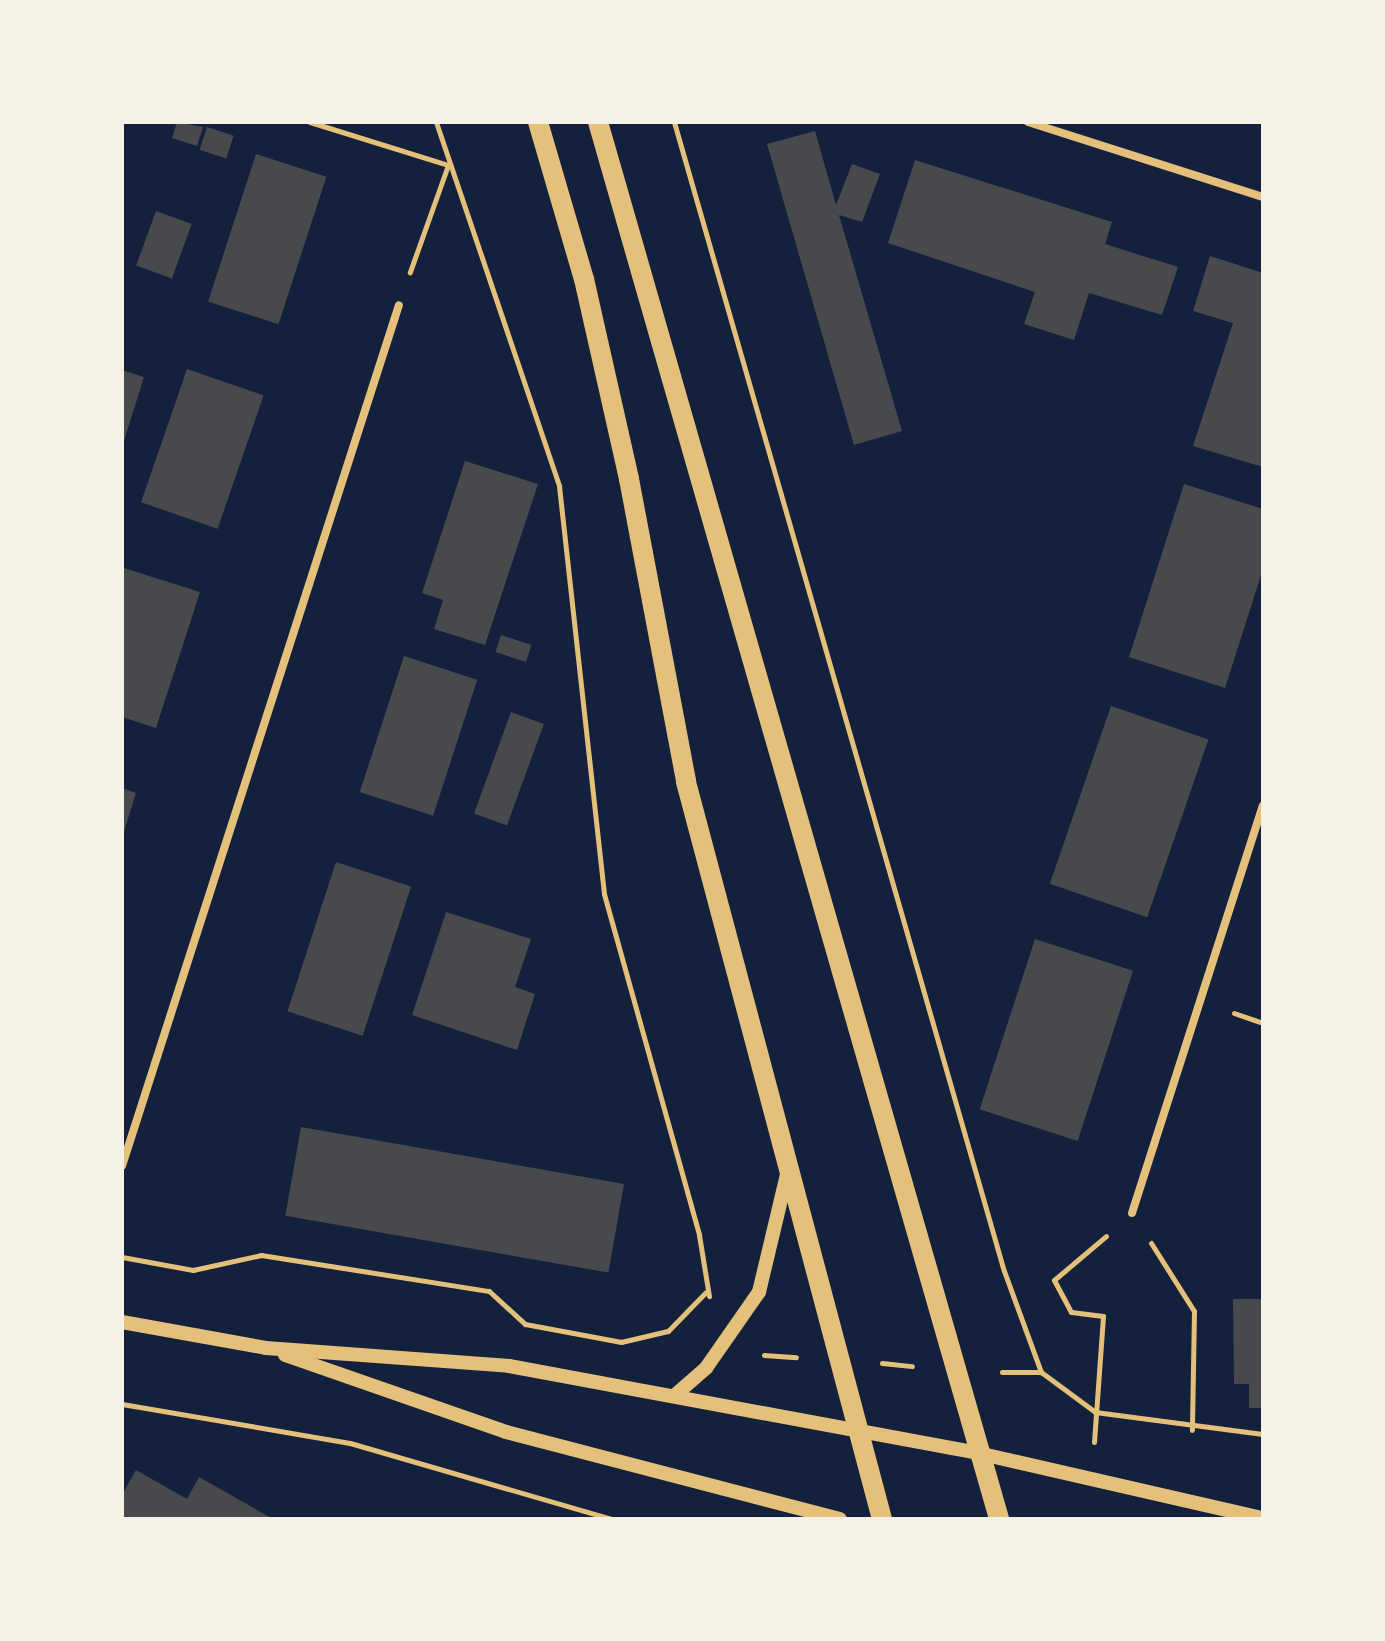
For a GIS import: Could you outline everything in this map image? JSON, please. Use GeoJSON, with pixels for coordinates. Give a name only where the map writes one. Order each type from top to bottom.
{"type":"FeatureCollection","features":[{"type":"Feature","properties":{"kind":"main road"},"geometry":{"type":"LineString","coordinates":[[538,122],[619,433],[686,782],[843,1360],[882,1519]]}},
{"type":"Feature","properties":{"kind":"main road"},"geometry":{"type":"LineString","coordinates":[[598,122],[961,1371],[999,1519]]}},
{"type":"Feature","properties":{"kind":"street"},"geometry":{"type":"LineString","coordinates":[[1028,122],[1263,197]]}},
{"type":"Feature","properties":{"kind":"street"},"geometry":{"type":"LineString","coordinates":[[122,1166],[399,305]]}},
{"type":"Feature","properties":{"kind":"street"},"geometry":{"type":"LineString","coordinates":[[1132,1213],[1263,806]]}},
{"type":"Feature","properties":{"kind":"street"},"geometry":{"type":"LineString","coordinates":[[674,1396],[738,1327],[759,1292],[789,1170]]}},
{"type":"Feature","properties":{"kind":"street"},"geometry":{"type":"LineString","coordinates":[[122,1322],[266,1348],[509,1366],[982,1454],[1257,1517]]}},
{"type":"Feature","properties":{"kind":"street"},"geometry":{"type":"LineString","coordinates":[[266,1348],[506,1432],[840,1519]]}},
{"type":"Feature","properties":{"kind":"path"},"geometry":{"type":"LineString","coordinates":[[310,122],[448,165]]}},
{"type":"Feature","properties":{"kind":"path"},"geometry":{"type":"LineString","coordinates":[[436,122],[559,486],[604,894],[699,1235],[706,1292],[764,1355],[961,1371],[1041,1372]]}},
{"type":"Feature","properties":{"kind":"path"},"geometry":{"type":"LineString","coordinates":[[674,122],[1004,1271],[1041,1372],[1095,1412],[1192,1430],[1263,1434]]}},
{"type":"Feature","properties":{"kind":"path"},"geometry":{"type":"LineString","coordinates":[[399,305],[448,165]]}},
{"type":"Feature","properties":{"kind":"path"},"geometry":{"type":"LineString","coordinates":[[1095,1412],[1103,1316],[1071,1312],[1054,1280],[1132,1213],[1194,1311],[1192,1430]]}},
{"type":"Feature","properties":{"kind":"path"},"geometry":{"type":"LineString","coordinates":[[122,1257],[193,1270],[261,1255],[489,1291],[525,1324],[621,1342],[668,1331],[706,1292]]}},
{"type":"Feature","properties":{"kind":"path"},"geometry":{"type":"LineString","coordinates":[[122,1404],[350,1443],[612,1519]]}},
{"type":"Feature","properties":{"kind":"building"},"geometry":{"type":"Polygon","coordinates":[[[177,122],[203,127],[197,146],[172,138],[177,122]]]}},
{"type":"Feature","properties":{"kind":"building"},"geometry":{"type":"Polygon","coordinates":[[[207,127],[234,136],[226,158],[200,150],[207,127]]]}},
{"type":"Feature","properties":{"kind":"building"},"geometry":{"type":"Polygon","coordinates":[[[815,131],[836,205],[852,164],[880,174],[862,222],[839,215],[902,431],[854,445],[767,144],[815,131]]]}},
{"type":"Feature","properties":{"kind":"building"},"geometry":{"type":"Polygon","coordinates":[[[256,154],[326,177],[278,324],[208,301],[256,154]]]}},
{"type":"Feature","properties":{"kind":"building"},"geometry":{"type":"Polygon","coordinates":[[[915,160],[1112,222],[1105,244],[1178,267],[1162,315],[1089,293],[1074,340],[1024,324],[1035,292],[888,243],[915,160]]]}},
{"type":"Feature","properties":{"kind":"building"},"geometry":{"type":"Polygon","coordinates":[[[156,211],[192,224],[172,278],[136,266],[156,211]]]}},
{"type":"Feature","properties":{"kind":"building"},"geometry":{"type":"Polygon","coordinates":[[[1210,256],[1263,273],[1263,467],[1193,446],[1233,323],[1193,311],[1210,256]]]}},
{"type":"Feature","properties":{"kind":"building"},"geometry":{"type":"Polygon","coordinates":[[[187,369],[264,395],[218,529],[141,502],[187,369]]]}},
{"type":"Feature","properties":{"kind":"building"},"geometry":{"type":"Polygon","coordinates":[[[122,370],[144,377],[123,444],[122,444],[122,370]]]}},
{"type":"Feature","properties":{"kind":"building"},"geometry":{"type":"Polygon","coordinates":[[[465,461],[538,484],[485,645],[434,629],[443,600],[422,593],[465,461]]]}},
{"type":"Feature","properties":{"kind":"building"},"geometry":{"type":"Polygon","coordinates":[[[1184,484],[1263,509],[1263,569],[1225,688],[1129,657],[1184,484]]]}},
{"type":"Feature","properties":{"kind":"building"},"geometry":{"type":"Polygon","coordinates":[[[124,568],[200,592],[156,728],[122,717],[124,568]]]}},
{"type":"Feature","properties":{"kind":"building"},"geometry":{"type":"Polygon","coordinates":[[[501,635],[531,645],[526,662],[495,652],[501,635]]]}},
{"type":"Feature","properties":{"kind":"building"},"geometry":{"type":"Polygon","coordinates":[[[404,656],[477,680],[433,816],[360,792],[404,656]]]}},
{"type":"Feature","properties":{"kind":"building"},"geometry":{"type":"Polygon","coordinates":[[[1111,706],[1208,740],[1147,917],[1050,884],[1111,706]]]}},
{"type":"Feature","properties":{"kind":"building"},"geometry":{"type":"Polygon","coordinates":[[[511,712],[544,724],[507,825],[474,813],[511,712]]]}},
{"type":"Feature","properties":{"kind":"building"},"geometry":{"type":"Polygon","coordinates":[[[122,788],[136,793],[123,835],[122,835],[122,788]]]}},
{"type":"Feature","properties":{"kind":"building"},"geometry":{"type":"Polygon","coordinates":[[[336,862],[411,886],[363,1036],[287,1011],[336,862]]]}},
{"type":"Feature","properties":{"kind":"building"},"geometry":{"type":"Polygon","coordinates":[[[446,912],[531,939],[515,987],[535,994],[517,1050],[412,1015],[446,912]]]}},
{"type":"Feature","properties":{"kind":"building"},"geometry":{"type":"Polygon","coordinates":[[[1035,939],[1133,971],[1078,1141],[980,1109],[1035,939]]]}},
{"type":"Feature","properties":{"kind":"building"},"geometry":{"type":"Polygon","coordinates":[[[301,1127],[624,1184],[608,1273],[285,1216],[301,1127]]]}},
{"type":"Feature","properties":{"kind":"building"},"geometry":{"type":"Polygon","coordinates":[[[1233,1299],[1263,1299],[1263,1408],[1249,1408],[1249,1384],[1234,1384],[1233,1299]]]}},
{"type":"Feature","properties":{"kind":"building"},"geometry":{"type":"Polygon","coordinates":[[[136,1470],[187,1499],[199,1477],[273,1519],[122,1519],[122,1495],[136,1470]]]}}]}
